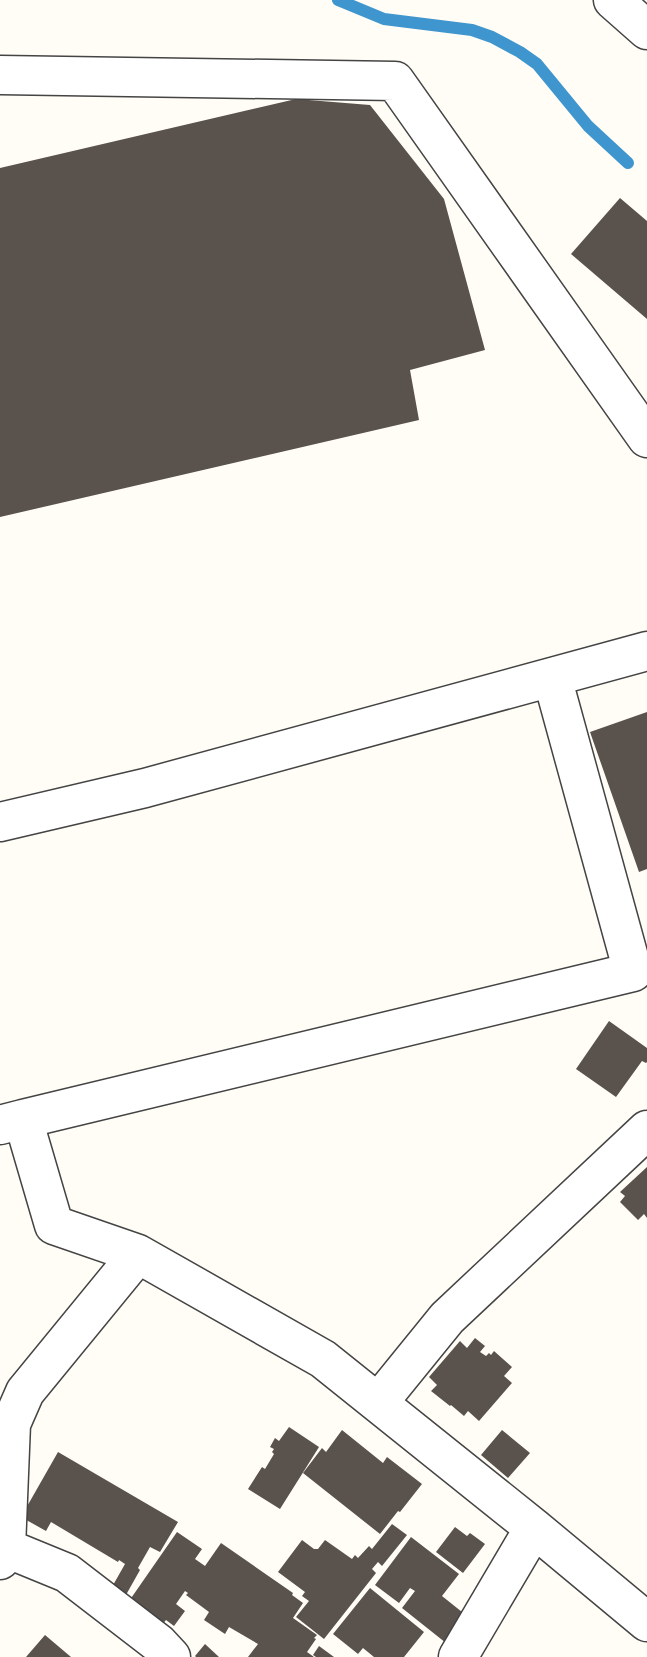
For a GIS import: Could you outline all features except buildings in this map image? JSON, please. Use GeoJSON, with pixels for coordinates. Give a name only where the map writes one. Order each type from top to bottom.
{"type":"FeatureCollection","features":[{"type":"Feature","properties":{"kind":"street"},"geometry":{"type":"LineString","coordinates":[[613,0],[647,30]]}},
{"type":"Feature","properties":{"kind":"street"},"geometry":{"type":"LineString","coordinates":[[0,75],[395,81],[647,439]]}},
{"type":"Feature","properties":{"kind":"street"},"geometry":{"type":"LineString","coordinates":[[0,822],[145,788],[647,651]]}},
{"type":"Feature","properties":{"kind":"street"},"geometry":{"type":"LineString","coordinates":[[552,677],[640,982],[11,1122],[54,1225],[138,1254],[323,1359],[647,1622]]}},
{"type":"Feature","properties":{"kind":"street"},"geometry":{"type":"LineString","coordinates":[[378,1403],[447,1318],[647,1130]]}},
{"type":"Feature","properties":{"kind":"street"},"geometry":{"type":"LineString","coordinates":[[138,1254],[25,1392],[11,1424],[3,1554],[68,1573],[158,1643],[171,1657]]}},
{"type":"Feature","properties":{"kind":"street"},"geometry":{"type":"LineString","coordinates":[[458,1657],[534,1528]]}},
{"type":"Feature","properties":{"kind":"waterway"},"geometry":{"type":"LineString","coordinates":[[338,0],[384,19],[472,30],[520,52],[537,64],[588,126],[628,163]]}}]}
